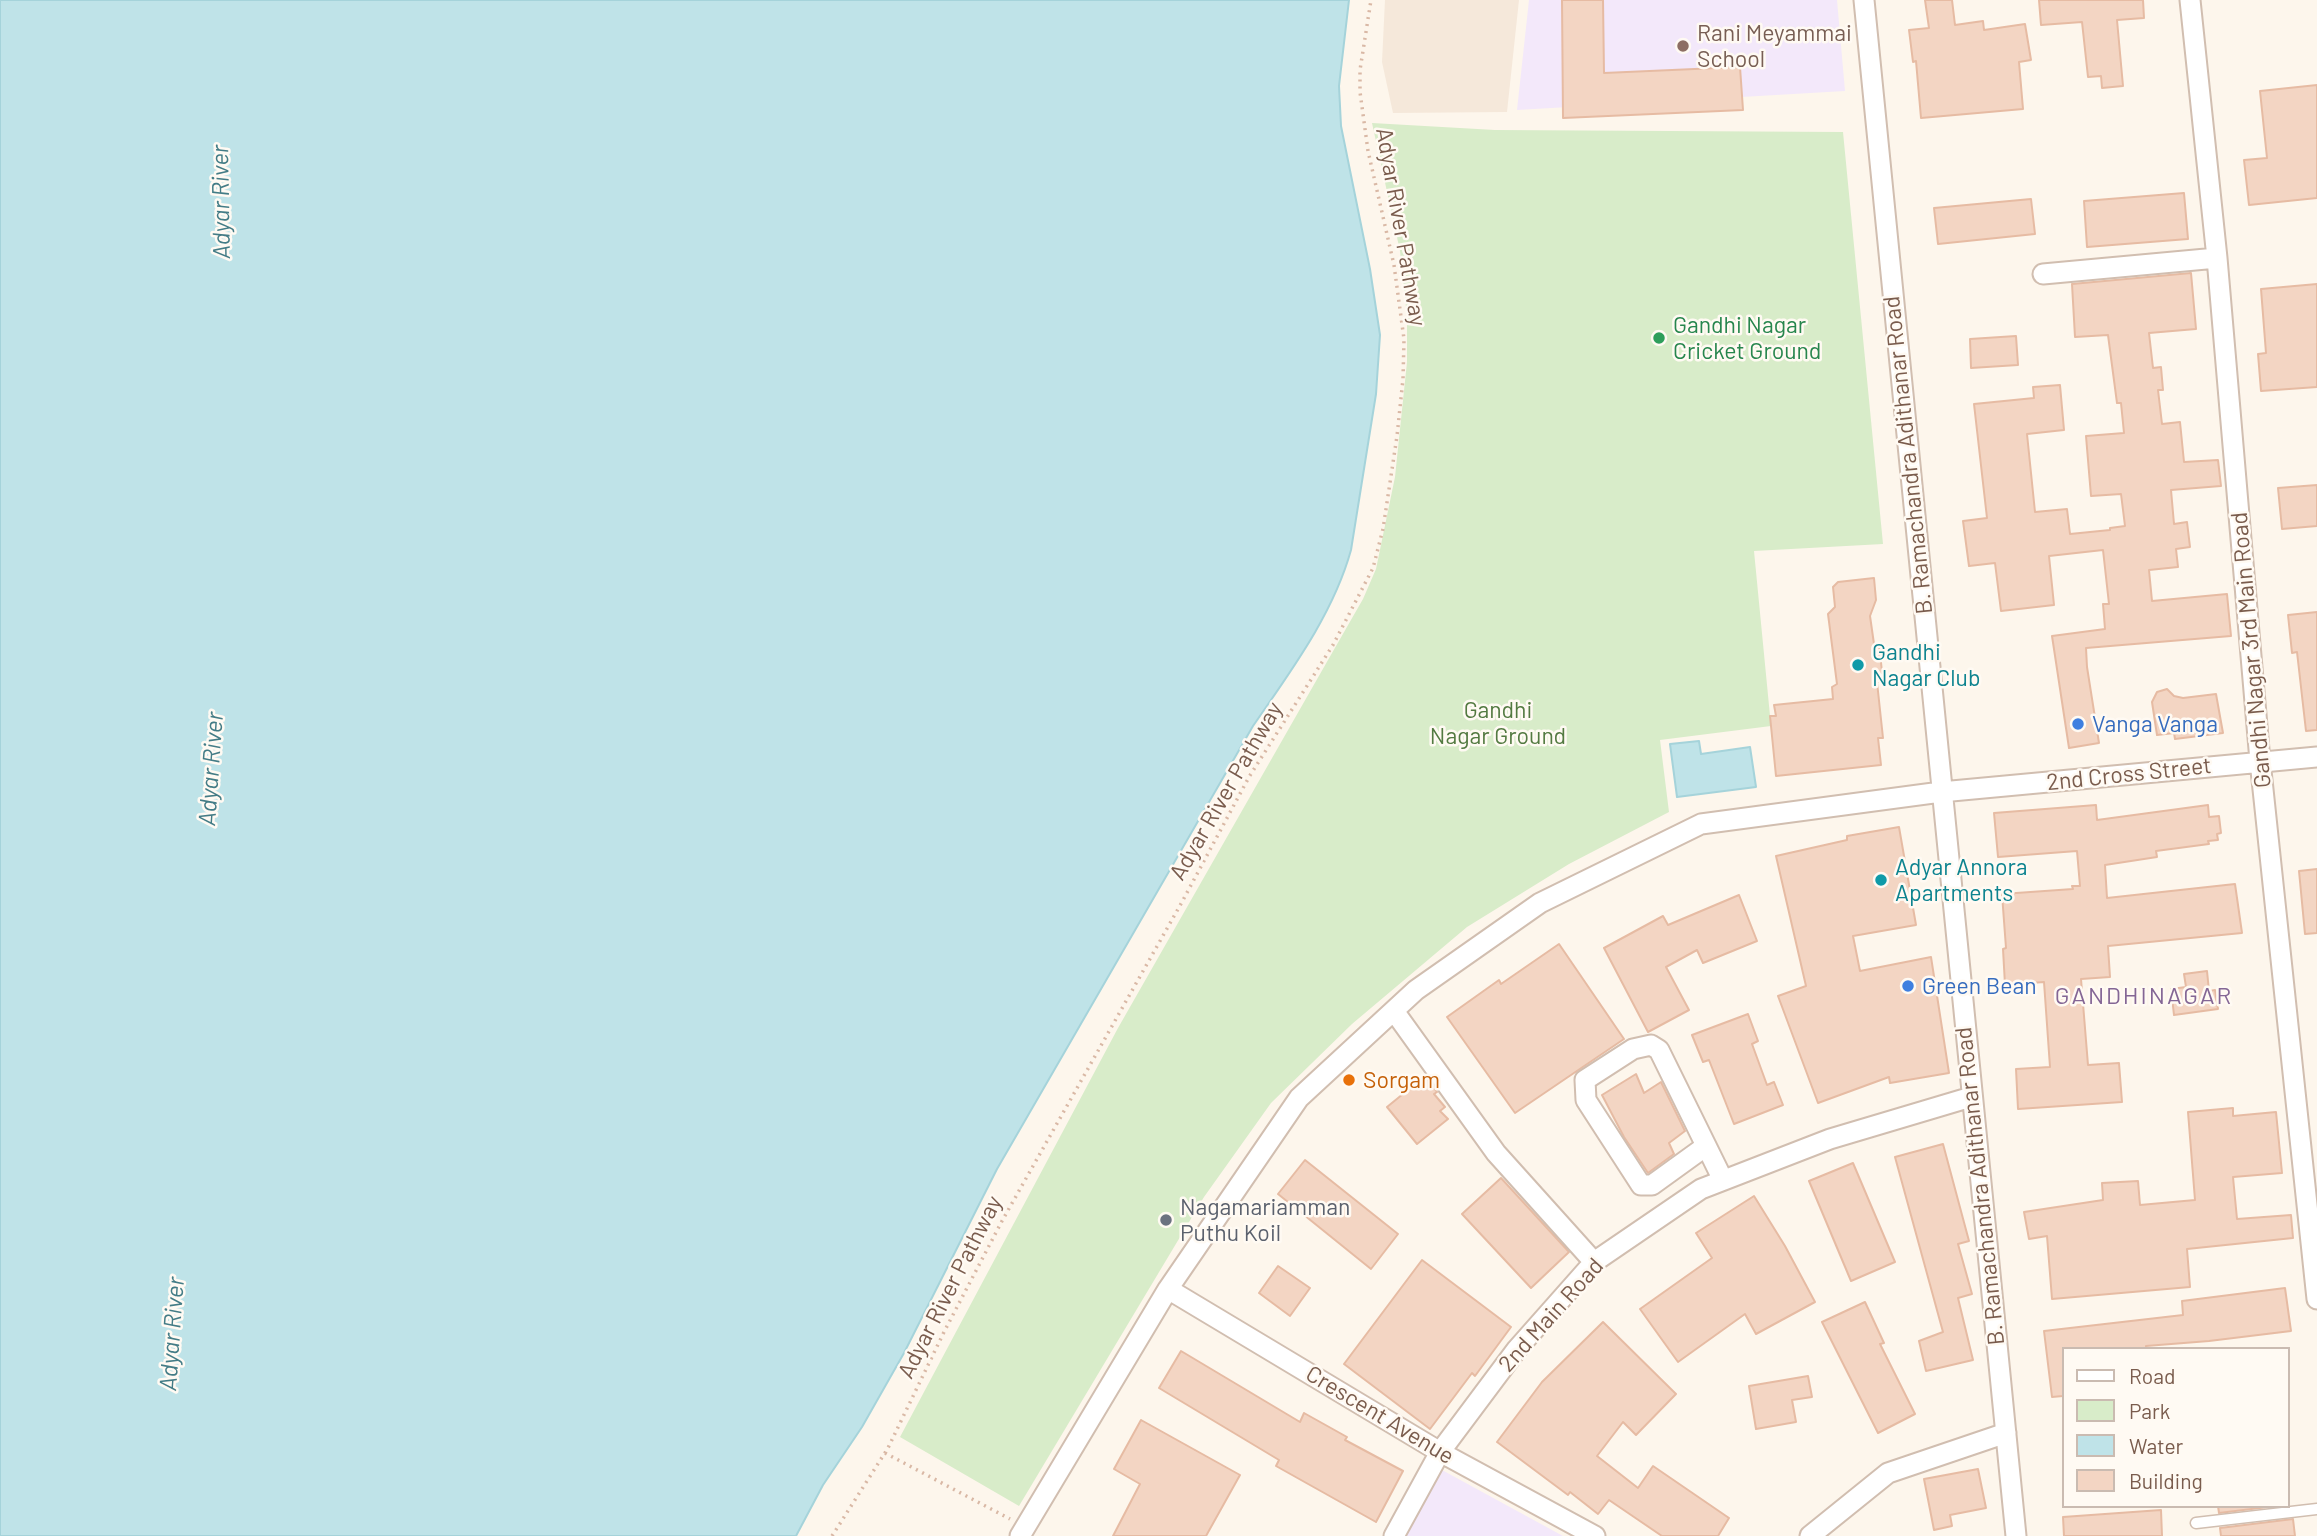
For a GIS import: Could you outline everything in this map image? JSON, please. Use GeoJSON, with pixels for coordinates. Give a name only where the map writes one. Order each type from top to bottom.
{"type":"FeatureCollection","features":[{"type":"Feature","properties":{"kind":"street","name":"B. Ramachandra Adithanar Road"},"geometry":{"type":"LineString","coordinates":[[1864,0],[2016,1536]]}},
{"type":"Feature","properties":{"kind":"street","name":"Gandhi Nagar 3rd Main Road"},"geometry":{"type":"LineString","coordinates":[[2190,0],[2217,258],[2260,761],[2317,1299]]}},
{"type":"Feature","properties":{"kind":"street"},"geometry":{"type":"LineString","coordinates":[[2043,274],[2217,258]]}},
{"type":"Feature","properties":{"kind":"street","name":"2nd Cross Street"},"geometry":{"type":"LineString","coordinates":[[1022,1532],[1168,1289],[1299,1098],[1416,990],[1540,904],[1701,824],[1941,792],[2317,757]]}},
{"type":"Feature","properties":{"kind":"street"},"geometry":{"type":"LineString","coordinates":[[1394,1011],[1496,1153],[1594,1262]]}},
{"type":"Feature","properties":{"kind":"street"},"geometry":{"type":"LineString","coordinates":[[1706,1146],[1652,1185],[1641,1185],[1586,1100],[1585,1080],[1633,1049],[1651,1045],[1659,1050],[1723,1180]]}},
{"type":"Feature","properties":{"kind":"street","name":"2nd Main Road"},"geometry":{"type":"LineString","coordinates":[[1394,1536],[1440,1452],[1517,1349],[1594,1262],[1701,1189],[1830,1139],[1971,1097]]}},
{"type":"Feature","properties":{"kind":"street","name":"Crescent Avenue"},"geometry":{"type":"LineString","coordinates":[[1168,1289],[1440,1452],[1595,1536]]}},
{"type":"Feature","properties":{"kind":"street"},"geometry":{"type":"LineString","coordinates":[[1810,1536],[1888,1473],[2006,1433]]}},
{"type":"Feature","properties":{"kind":"lane"},"geometry":{"type":"LineString","coordinates":[[2196,1524],[2317,1509]]}},
{"type":"Feature","properties":{"kind":"path","name":"Adyar River Pathway"},"geometry":{"type":"LineString","coordinates":[[832,1536],[885,1453],[1002,1222],[1249,777],[1333,645],[1373,568],[1383,529],[1395,449],[1403,379],[1404,340],[1394,265],[1368,151],[1360,92],[1360,70],[1371,0]]}},
{"type":"Feature","properties":{"kind":"path"},"geometry":{"type":"LineString","coordinates":[[885,1453],[1022,1532]]}},
{"type":"Feature","properties":{"kind":"shaded area"},"geometry":{"type":"Polygon","coordinates":[[[1385,0],[1519,0],[1507,112],[1393,113],[1382,62],[1385,0]]]}},
{"type":"Feature","properties":{"kind":"shaded area","name":"Rani Meyammai School"},"geometry":{"type":"Polygon","coordinates":[[[1529,0],[1837,0],[1845,91],[1517,110],[1529,0]]]}},
{"type":"Feature","properties":{"kind":"shaded area"},"geometry":{"type":"Polygon","coordinates":[[[1442,1470],[1563,1536],[1406,1536],[1442,1470]]]}},
{"type":"Feature","properties":{"kind":"green space","name":"Gandhi Nagar Ground"},"geometry":{"type":"Polygon","coordinates":[[[1372,123],[1495,130],[1843,132],[1883,544],[1754,551],[1771,726],[1660,740],[1669,812],[1569,864],[1467,927],[1352,1024],[1271,1103],[1204,1197],[1019,1506],[900,1437],[1118,1028],[1363,599],[1376,569],[1395,477],[1407,362],[1407,317],[1400,251],[1372,123]]]}},
{"type":"Feature","properties":{"kind":"water","name":"Adyar River"},"geometry":{"type":"Polygon","coordinates":[[[0,0],[1349,0],[1339,86],[1341,126],[1370,269],[1380,335],[1376,394],[1351,550],[1343,574],[1322,620],[1253,726],[997,1169],[904,1353],[862,1427],[823,1485],[796,1536],[0,1536],[0,0]]]}},
{"type":"Feature","properties":{"kind":"water"},"geometry":{"type":"Polygon","coordinates":[[[1699,741],[1701,754],[1750,747],[1756,787],[1677,797],[1670,744],[1699,741]]]}},
{"type":"Feature","properties":{"kind":"building"},"geometry":{"type":"Polygon","coordinates":[[[1562,0],[1603,0],[1604,73],[1740,67],[1743,110],[1563,118],[1562,0]]]}},
{"type":"Feature","properties":{"kind":"building"},"geometry":{"type":"Polygon","coordinates":[[[1925,0],[1952,0],[1955,25],[1983,21],[1984,30],[2025,24],[2031,60],[2019,62],[2023,109],[1921,118],[1916,61],[1913,62],[1909,30],[1929,28],[1925,0]]]}},
{"type":"Feature","properties":{"kind":"building"},"geometry":{"type":"Polygon","coordinates":[[[2039,0],[2143,0],[2144,18],[2117,20],[2123,86],[2102,88],[2101,76],[2088,77],[2082,22],[2041,25],[2039,0]]]}},
{"type":"Feature","properties":{"kind":"building"},"geometry":{"type":"Polygon","coordinates":[[[2317,85],[2317,198],[2249,205],[2244,160],[2267,158],[2260,91],[2317,85]]]}},
{"type":"Feature","properties":{"kind":"building"},"geometry":{"type":"Polygon","coordinates":[[[2184,193],[2188,239],[2087,247],[2084,201],[2184,193]]]}},
{"type":"Feature","properties":{"kind":"building"},"geometry":{"type":"Polygon","coordinates":[[[2031,199],[2035,234],[1938,244],[1934,208],[2031,199]]]}},
{"type":"Feature","properties":{"kind":"building"},"geometry":{"type":"Polygon","coordinates":[[[2191,273],[2196,329],[2149,333],[2153,368],[2161,367],[2163,390],[2158,390],[2162,424],[2180,422],[2184,462],[2218,460],[2221,486],[2171,490],[2174,524],[2187,522],[2190,547],[2176,549],[2178,567],[2149,570],[2152,601],[2227,594],[2231,636],[2086,648],[2099,743],[2069,748],[2052,636],[2105,629],[2103,604],[2109,604],[2103,550],[2049,556],[2054,605],[2001,611],[1995,563],[1969,566],[1963,521],[1987,518],[1974,404],[2034,398],[2033,387],[2060,385],[2064,430],[2027,434],[2035,512],[2067,509],[2070,534],[2125,526],[2121,494],[2091,496],[2086,436],[2124,433],[2108,335],[2075,337],[2072,284],[2191,273]]]}},
{"type":"Feature","properties":{"kind":"building"},"geometry":{"type":"Polygon","coordinates":[[[2317,284],[2317,387],[2261,391],[2258,354],[2266,353],[2261,289],[2317,284]]]}},
{"type":"Feature","properties":{"kind":"building"},"geometry":{"type":"Polygon","coordinates":[[[2016,336],[2018,365],[1971,368],[1970,339],[2016,336]]]}},
{"type":"Feature","properties":{"kind":"building"},"geometry":{"type":"Polygon","coordinates":[[[2317,485],[2317,526],[2282,529],[2278,488],[2317,485]]]}},
{"type":"Feature","properties":{"kind":"building","name":"Gandhi Nagar Club"},"geometry":{"type":"Polygon","coordinates":[[[1874,578],[1876,600],[1870,616],[1874,644],[1879,644],[1883,681],[1877,682],[1883,738],[1878,738],[1881,765],[1776,776],[1770,716],[1776,716],[1774,705],[1833,699],[1832,687],[1837,684],[1828,614],[1835,607],[1833,587],[1838,582],[1874,578]]]}},
{"type":"Feature","properties":{"kind":"building"},"geometry":{"type":"Polygon","coordinates":[[[2317,612],[2317,730],[2306,731],[2297,652],[2292,653],[2288,615],[2317,612]]]}},
{"type":"Feature","properties":{"kind":"building"},"geometry":{"type":"Polygon","coordinates":[[[2167,689],[2174,696],[2183,698],[2216,694],[2223,733],[2175,739],[2174,733],[2157,735],[2152,702],[2157,692],[2167,689]]]}},
{"type":"Feature","properties":{"kind":"building"},"geometry":{"type":"Polygon","coordinates":[[[2096,805],[2097,820],[2208,805],[2209,817],[2219,816],[2221,833],[2217,834],[2218,840],[2208,841],[2209,844],[2156,851],[2157,857],[2105,865],[2107,898],[2235,884],[2242,933],[2108,946],[2110,977],[2081,979],[2088,1065],[2119,1063],[2122,1102],[2018,1109],[2016,1069],[2050,1067],[2044,982],[2005,985],[2003,949],[2006,948],[2002,894],[2073,889],[2072,886],[2080,886],[2077,851],[1998,857],[1994,813],[2096,805]]]}},
{"type":"Feature","properties":{"kind":"building"},"geometry":{"type":"Polygon","coordinates":[[[1899,827],[1916,925],[1853,936],[1860,971],[1931,957],[1949,1073],[1890,1083],[1889,1077],[1818,1103],[1778,996],[1806,986],[1776,856],[1847,840],[1847,836],[1899,827]]]}},
{"type":"Feature","properties":{"kind":"building"},"geometry":{"type":"Polygon","coordinates":[[[2317,869],[2317,933],[2305,934],[2299,871],[2317,869]]]}},
{"type":"Feature","properties":{"kind":"building"},"geometry":{"type":"Polygon","coordinates":[[[1739,895],[1757,941],[1703,963],[1697,950],[1666,967],[1689,1010],[1648,1032],[1604,948],[1663,916],[1668,925],[1739,895]]]}},
{"type":"Feature","properties":{"kind":"building"},"geometry":{"type":"Polygon","coordinates":[[[1559,944],[1624,1039],[1515,1113],[1447,1017],[1499,980],[1501,984],[1559,944]]]}},
{"type":"Feature","properties":{"kind":"building"},"geometry":{"type":"Polygon","coordinates":[[[2207,971],[2209,991],[2215,990],[2218,1009],[2174,1015],[2171,989],[2186,987],[2184,974],[2207,971]]]}},
{"type":"Feature","properties":{"kind":"building"},"geometry":{"type":"Polygon","coordinates":[[[1748,1014],[1758,1041],[1752,1044],[1767,1085],[1774,1082],[1783,1105],[1734,1124],[1709,1060],[1703,1062],[1692,1035],[1748,1014]]]}},
{"type":"Feature","properties":{"kind":"building"},"geometry":{"type":"Polygon","coordinates":[[[1636,1074],[1644,1093],[1661,1082],[1685,1131],[1669,1143],[1674,1154],[1648,1173],[1624,1137],[1602,1095],[1636,1074]]]}},
{"type":"Feature","properties":{"kind":"building"},"geometry":{"type":"Polygon","coordinates":[[[1425,1076],[1437,1092],[1434,1094],[1445,1107],[1440,1111],[1448,1119],[1417,1144],[1387,1107],[1425,1076]]]}},
{"type":"Feature","properties":{"kind":"building"},"geometry":{"type":"Polygon","coordinates":[[[2233,1108],[2233,1116],[2276,1112],[2282,1173],[2233,1177],[2237,1219],[2291,1215],[2293,1238],[2187,1249],[2190,1287],[2052,1299],[2047,1236],[2029,1239],[2024,1212],[2103,1200],[2102,1183],[2138,1181],[2140,1205],[2195,1200],[2188,1112],[2233,1108]]]}},
{"type":"Feature","properties":{"kind":"building"},"geometry":{"type":"Polygon","coordinates":[[[1943,1144],[1969,1241],[1958,1244],[1972,1294],[1958,1298],[1973,1360],[1926,1371],[1919,1341],[1943,1332],[1895,1157],[1943,1144]]]}},
{"type":"Feature","properties":{"kind":"building"},"geometry":{"type":"Polygon","coordinates":[[[1305,1160],[1398,1234],[1371,1269],[1278,1194],[1305,1160]]]}},
{"type":"Feature","properties":{"kind":"building"},"geometry":{"type":"Polygon","coordinates":[[[1853,1163],[1895,1262],[1851,1281],[1809,1181],[1853,1163]]]}},
{"type":"Feature","properties":{"kind":"building"},"geometry":{"type":"Polygon","coordinates":[[[1501,1178],[1569,1252],[1531,1288],[1462,1214],[1501,1178]]]}},
{"type":"Feature","properties":{"kind":"building"},"geometry":{"type":"Polygon","coordinates":[[[1754,1196],[1815,1302],[1756,1334],[1745,1314],[1678,1362],[1640,1309],[1712,1258],[1696,1233],[1754,1196]]]}},
{"type":"Feature","properties":{"kind":"building"},"geometry":{"type":"Polygon","coordinates":[[[1422,1260],[1511,1327],[1475,1376],[1472,1373],[1430,1429],[1344,1364],[1422,1260]]]}},
{"type":"Feature","properties":{"kind":"building"},"geometry":{"type":"Polygon","coordinates":[[[1278,1266],[1310,1288],[1290,1316],[1259,1293],[1278,1266]]]}},
{"type":"Feature","properties":{"kind":"building"},"geometry":{"type":"Polygon","coordinates":[[[2285,1288],[2291,1331],[2146,1347],[2062,1347],[2062,1396],[2052,1397],[2044,1331],[2183,1315],[2182,1301],[2285,1288]]]}},
{"type":"Feature","properties":{"kind":"building"},"geometry":{"type":"Polygon","coordinates":[[[1865,1302],[1884,1343],[1880,1344],[1915,1414],[1878,1433],[1822,1322],[1865,1302]]]}},
{"type":"Feature","properties":{"kind":"building"},"geometry":{"type":"Polygon","coordinates":[[[1603,1322],[1676,1394],[1636,1435],[1623,1422],[1597,1456],[1638,1488],[1653,1466],[1729,1518],[1718,1536],[1662,1536],[1609,1500],[1598,1514],[1497,1442],[1542,1382],[1603,1322]]]}},
{"type":"Feature","properties":{"kind":"building"},"geometry":{"type":"Polygon","coordinates":[[[1181,1351],[1300,1422],[1304,1413],[1347,1437],[1345,1440],[1403,1471],[1376,1522],[1276,1466],[1279,1460],[1159,1388],[1181,1351]]]}},
{"type":"Feature","properties":{"kind":"building"},"geometry":{"type":"Polygon","coordinates":[[[1808,1376],[1812,1397],[1792,1400],[1796,1422],[1756,1429],[1749,1386],[1808,1376]]]}},
{"type":"Feature","properties":{"kind":"building"},"geometry":{"type":"Polygon","coordinates":[[[1141,1420],[1240,1475],[1206,1536],[1113,1536],[1140,1484],[1114,1469],[1141,1420]]]}},
{"type":"Feature","properties":{"kind":"building"},"geometry":{"type":"Polygon","coordinates":[[[1978,1469],[1986,1508],[1950,1515],[1952,1526],[1934,1530],[1924,1479],[1978,1469]]]}},
{"type":"Feature","properties":{"kind":"building"},"geometry":{"type":"Polygon","coordinates":[[[2218,1508],[2260,1508],[2219,1513],[2218,1508]]]}},
{"type":"Feature","properties":{"kind":"building"},"geometry":{"type":"Polygon","coordinates":[[[2161,1510],[2162,1536],[2064,1536],[2063,1517],[2161,1510]]]}},
{"type":"Feature","properties":{"kind":"building"},"geometry":{"type":"Polygon","coordinates":[[[2293,1519],[2295,1536],[2221,1536],[2220,1528],[2293,1519]]]}},
{"type":"Feature","properties":{"kind":"place","name":"Rani Meyammai School"},"geometry":{"type":"Point","coordinates":[1683,46]}},
{"type":"Feature","properties":{"kind":"place","name":"Gandhi Nagar Cricket Ground"},"geometry":{"type":"Point","coordinates":[1659,338]}},
{"type":"Feature","properties":{"kind":"place","name":"Gandhi Nagar Club"},"geometry":{"type":"Point","coordinates":[1858,665]}},
{"type":"Feature","properties":{"kind":"place","name":"Vanga Vanga"},"geometry":{"type":"Point","coordinates":[2078,724]}},
{"type":"Feature","properties":{"kind":"place","name":"Adyar Annora Apartments"},"geometry":{"type":"Point","coordinates":[1881,880]}},
{"type":"Feature","properties":{"kind":"place","name":"Green Bean"},"geometry":{"type":"Point","coordinates":[1908,986]}},
{"type":"Feature","properties":{"kind":"place","name":"Sorgam"},"geometry":{"type":"Point","coordinates":[1349,1080]}},
{"type":"Feature","properties":{"kind":"place","name":"Nagamariamman Puthu Koil"},"geometry":{"type":"Point","coordinates":[1166,1220]}},
{"type":"Feature","properties":{"kind":"district","name":"GANDHINAGAR"},"geometry":{"type":"Point","coordinates":[2144,996]}}]}
